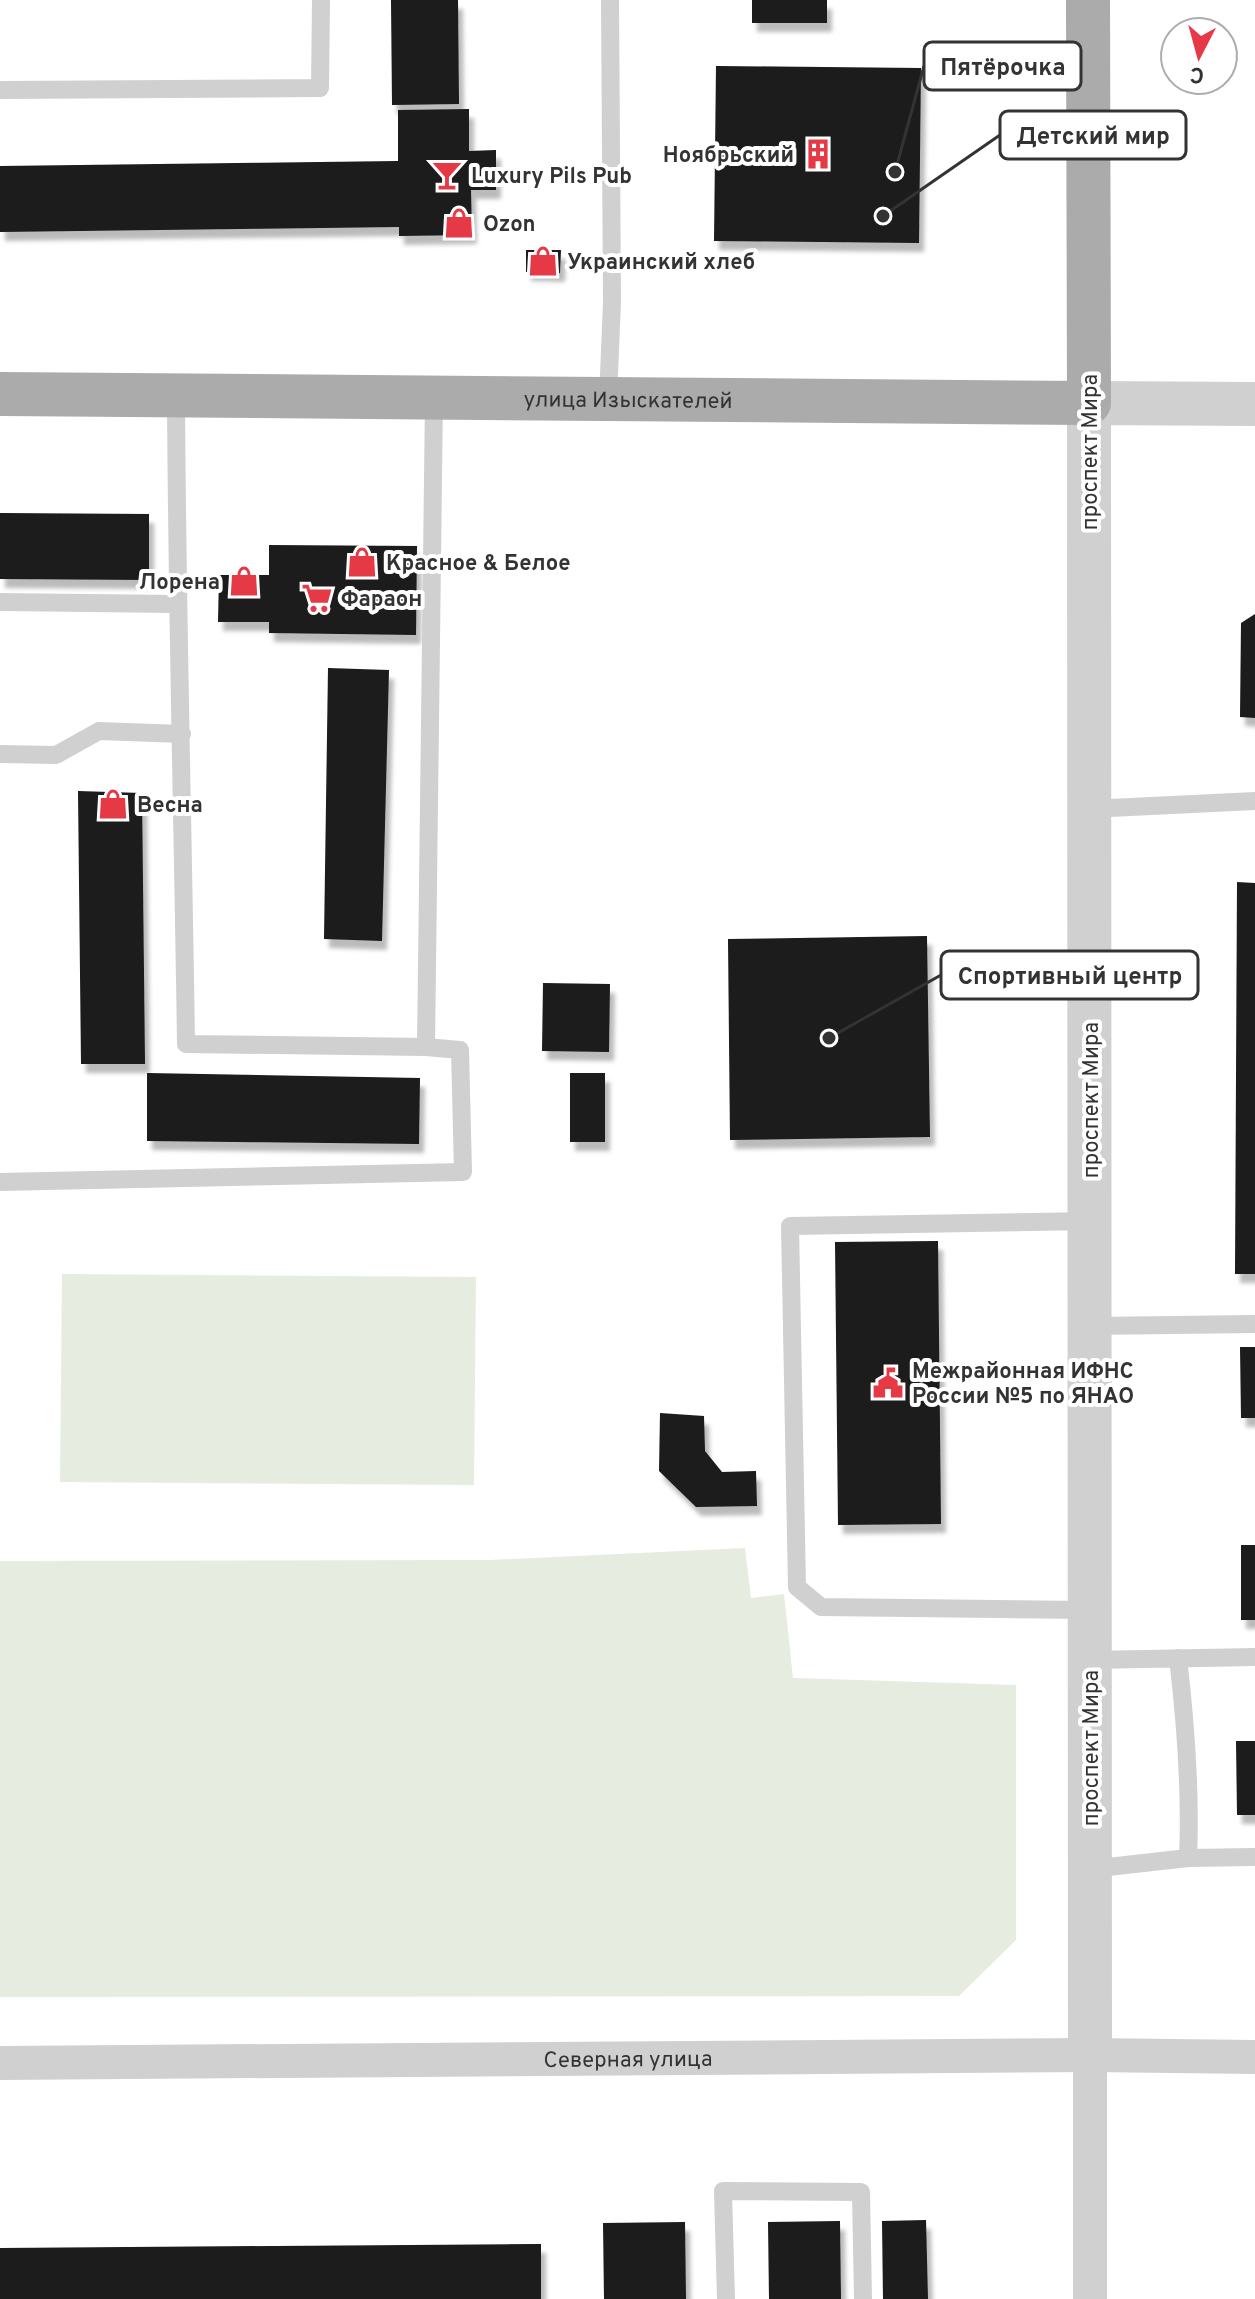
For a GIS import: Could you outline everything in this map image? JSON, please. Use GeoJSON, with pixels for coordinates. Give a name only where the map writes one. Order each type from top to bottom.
{"type":"FeatureCollection","features":[{"type":"Feature","properties":{"kind":"main road","name":"проспект Мира"},"geometry":{"type":"LineString","coordinates":[[1088,0],[1089,403]]}},
{"type":"Feature","properties":{"kind":"main road","name":"улица Изыскателей"},"geometry":{"type":"LineString","coordinates":[[0,394],[1089,403]]}},
{"type":"Feature","properties":{"kind":"street","name":"улица Изыскателей"},"geometry":{"type":"LineString","coordinates":[[1089,403],[1255,404]]}},
{"type":"Feature","properties":{"kind":"street","name":"проспект Мира"},"geometry":{"type":"LineString","coordinates":[[1089,403],[1090,2055]]}},
{"type":"Feature","properties":{"kind":"street","name":"Северная улица"},"geometry":{"type":"LineString","coordinates":[[0,2063],[1090,2055],[1255,2057]]}},
{"type":"Feature","properties":{"kind":"street"},"geometry":{"type":"LineString","coordinates":[[1090,2055],[1090,2299]]}},
{"type":"Feature","properties":{"kind":"lane"},"geometry":{"type":"LineString","coordinates":[[0,90],[320,88],[321,0]]}},
{"type":"Feature","properties":{"kind":"lane"},"geometry":{"type":"LineString","coordinates":[[608,399],[612,302],[610,0]]}},
{"type":"Feature","properties":{"kind":"lane"},"geometry":{"type":"LineString","coordinates":[[0,1182],[463,1172],[460,1050],[186,1044],[182,734],[176,604],[176,396]]}},
{"type":"Feature","properties":{"kind":"lane"},"geometry":{"type":"LineString","coordinates":[[426,1047],[434,398]]}},
{"type":"Feature","properties":{"kind":"lane"},"geometry":{"type":"LineString","coordinates":[[0,602],[176,604]]}},
{"type":"Feature","properties":{"kind":"lane"},"geometry":{"type":"LineString","coordinates":[[0,754],[56,755],[99,731],[182,734]]}},
{"type":"Feature","properties":{"kind":"lane"},"geometry":{"type":"LineString","coordinates":[[1089,809],[1255,801]]}},
{"type":"Feature","properties":{"kind":"lane"},"geometry":{"type":"LineString","coordinates":[[1089,1610],[821,1607],[797,1587],[790,1226],[1090,1221]]}},
{"type":"Feature","properties":{"kind":"lane"},"geometry":{"type":"LineString","coordinates":[[1089,1326],[1255,1324]]}},
{"type":"Feature","properties":{"kind":"lane"},"geometry":{"type":"LineString","coordinates":[[1089,1660],[1255,1657]]}},
{"type":"Feature","properties":{"kind":"lane"},"geometry":{"type":"LineString","coordinates":[[1178,1658],[1189,1773],[1188,1858]]}},
{"type":"Feature","properties":{"kind":"lane"},"geometry":{"type":"LineString","coordinates":[[1090,1869],[1188,1858],[1255,1857]]}},
{"type":"Feature","properties":{"kind":"lane"},"geometry":{"type":"LineString","coordinates":[[726,2299],[723,2191],[861,2192],[863,2299]]}},
{"type":"Feature","properties":{"kind":"shaded area"},"geometry":{"type":"Polygon","coordinates":[[[62,1274],[476,1277],[474,1485],[60,1482],[62,1274]]]}},
{"type":"Feature","properties":{"kind":"shaded area"},"geometry":{"type":"Polygon","coordinates":[[[745,1548],[751,1598],[784,1594],[793,1678],[1016,1685],[1016,1940],[959,1996],[0,1997],[0,1561],[490,1560],[745,1548]]]}},
{"type":"Feature","properties":{"kind":"building"},"geometry":{"type":"Polygon","coordinates":[[[391,0],[458,0],[459,104],[392,105],[391,0]]]}},
{"type":"Feature","properties":{"kind":"building"},"geometry":{"type":"Polygon","coordinates":[[[752,0],[827,0],[827,23],[752,23],[752,0]]]}},
{"type":"Feature","properties":{"kind":"building","name":"Ноябрьский"},"geometry":{"type":"Polygon","coordinates":[[[716,66],[921,68],[919,243],[714,241],[716,66]]]}},
{"type":"Feature","properties":{"kind":"building"},"geometry":{"type":"Polygon","coordinates":[[[469,109],[469,151],[496,150],[496,190],[471,190],[472,235],[399,236],[399,227],[0,232],[0,166],[398,161],[398,110],[469,109]]]}},
{"type":"Feature","properties":{"kind":"building","name":"Украинский хлеб"},"geometry":{"type":"Polygon","coordinates":[[[526,250],[561,250],[560,273],[526,272],[526,250]]]}},
{"type":"Feature","properties":{"kind":"building"},"geometry":{"type":"Polygon","coordinates":[[[0,513],[149,514],[149,580],[0,579],[0,513]]]}},
{"type":"Feature","properties":{"kind":"building","name":"Фараон"},"geometry":{"type":"Polygon","coordinates":[[[269,545],[417,546],[416,635],[269,633],[269,622],[218,622],[219,575],[269,575],[269,545]]]}},
{"type":"Feature","properties":{"kind":"building"},"geometry":{"type":"Polygon","coordinates":[[[1255,614],[1255,718],[1240,717],[1241,623],[1255,614]]]}},
{"type":"Feature","properties":{"kind":"building"},"geometry":{"type":"Polygon","coordinates":[[[328,668],[389,670],[382,941],[324,939],[328,668]]]}},
{"type":"Feature","properties":{"kind":"building"},"geometry":{"type":"Polygon","coordinates":[[[78,791],[142,793],[145,1064],[81,1064],[78,791]]]}},
{"type":"Feature","properties":{"kind":"building"},"geometry":{"type":"Polygon","coordinates":[[[1237,882],[1255,883],[1255,1274],[1235,1274],[1237,882]]]}},
{"type":"Feature","properties":{"kind":"building"},"geometry":{"type":"Polygon","coordinates":[[[927,936],[930,1137],[730,1140],[728,939],[927,936]]]}},
{"type":"Feature","properties":{"kind":"building"},"geometry":{"type":"Polygon","coordinates":[[[543,983],[610,984],[609,1052],[542,1051],[543,983]]]}},
{"type":"Feature","properties":{"kind":"building"},"geometry":{"type":"Polygon","coordinates":[[[147,1073],[420,1078],[419,1144],[147,1141],[147,1073]]]}},
{"type":"Feature","properties":{"kind":"building"},"geometry":{"type":"Polygon","coordinates":[[[570,1073],[605,1073],[605,1142],[570,1142],[570,1073]]]}},
{"type":"Feature","properties":{"kind":"building","name":"Межрайонная ИФНС России №5 по ЯНАО"},"geometry":{"type":"Polygon","coordinates":[[[938,1241],[941,1524],[838,1525],[835,1242],[938,1241]]]}},
{"type":"Feature","properties":{"kind":"building"},"geometry":{"type":"Polygon","coordinates":[[[1240,1347],[1255,1347],[1255,1418],[1241,1418],[1240,1347]]]}},
{"type":"Feature","properties":{"kind":"building"},"geometry":{"type":"Polygon","coordinates":[[[660,1413],[704,1416],[705,1451],[722,1472],[756,1471],[757,1506],[696,1507],[659,1471],[660,1413]]]}},
{"type":"Feature","properties":{"kind":"building"},"geometry":{"type":"Polygon","coordinates":[[[1241,1545],[1255,1545],[1255,1620],[1241,1620],[1241,1545]]]}},
{"type":"Feature","properties":{"kind":"building"},"geometry":{"type":"Polygon","coordinates":[[[1236,1741],[1255,1741],[1255,1815],[1237,1815],[1236,1741]]]}},
{"type":"Feature","properties":{"kind":"building"},"geometry":{"type":"Polygon","coordinates":[[[926,2220],[928,2299],[883,2299],[882,2221],[926,2220]]]}},
{"type":"Feature","properties":{"kind":"building"},"geometry":{"type":"Polygon","coordinates":[[[840,2221],[841,2299],[769,2299],[768,2222],[840,2221]]]}},
{"type":"Feature","properties":{"kind":"building"},"geometry":{"type":"Polygon","coordinates":[[[685,2222],[686,2299],[604,2299],[603,2223],[685,2222]]]}},
{"type":"Feature","properties":{"kind":"building"},"geometry":{"type":"Polygon","coordinates":[[[541,2244],[541,2299],[0,2299],[0,2248],[541,2244]]]}},
{"type":"Feature","properties":{"kind":"place","name":"Ноябрьский"},"geometry":{"type":"Point","coordinates":[818,154]}},
{"type":"Feature","properties":{"kind":"place","name":"Пятёрочка"},"geometry":{"type":"Point","coordinates":[895,172]}},
{"type":"Feature","properties":{"kind":"place","name":"Luxury Pils Pub"},"geometry":{"type":"Point","coordinates":[447,175]}},
{"type":"Feature","properties":{"kind":"place","name":"Детский мир"},"geometry":{"type":"Point","coordinates":[883,216]}},
{"type":"Feature","properties":{"kind":"place","name":"Ozon"},"geometry":{"type":"Point","coordinates":[459,223]}},
{"type":"Feature","properties":{"kind":"place","name":"Украинский хлеб"},"geometry":{"type":"Point","coordinates":[543,261]}},
{"type":"Feature","properties":{"kind":"place","name":"Красное & Белое"},"geometry":{"type":"Point","coordinates":[362,562]}},
{"type":"Feature","properties":{"kind":"place","name":"Лорена"},"geometry":{"type":"Point","coordinates":[244,581]}},
{"type":"Feature","properties":{"kind":"place","name":"Фараон"},"geometry":{"type":"Point","coordinates":[317,598]}},
{"type":"Feature","properties":{"kind":"place","name":"Весна"},"geometry":{"type":"Point","coordinates":[113,804]}},
{"type":"Feature","properties":{"kind":"place","name":"Спортивный центр"},"geometry":{"type":"Point","coordinates":[829,1038]}},
{"type":"Feature","properties":{"kind":"place","name":"Межрайонная ИФНС России №5 по ЯНАО"},"geometry":{"type":"Point","coordinates":[888,1383]}}]}
